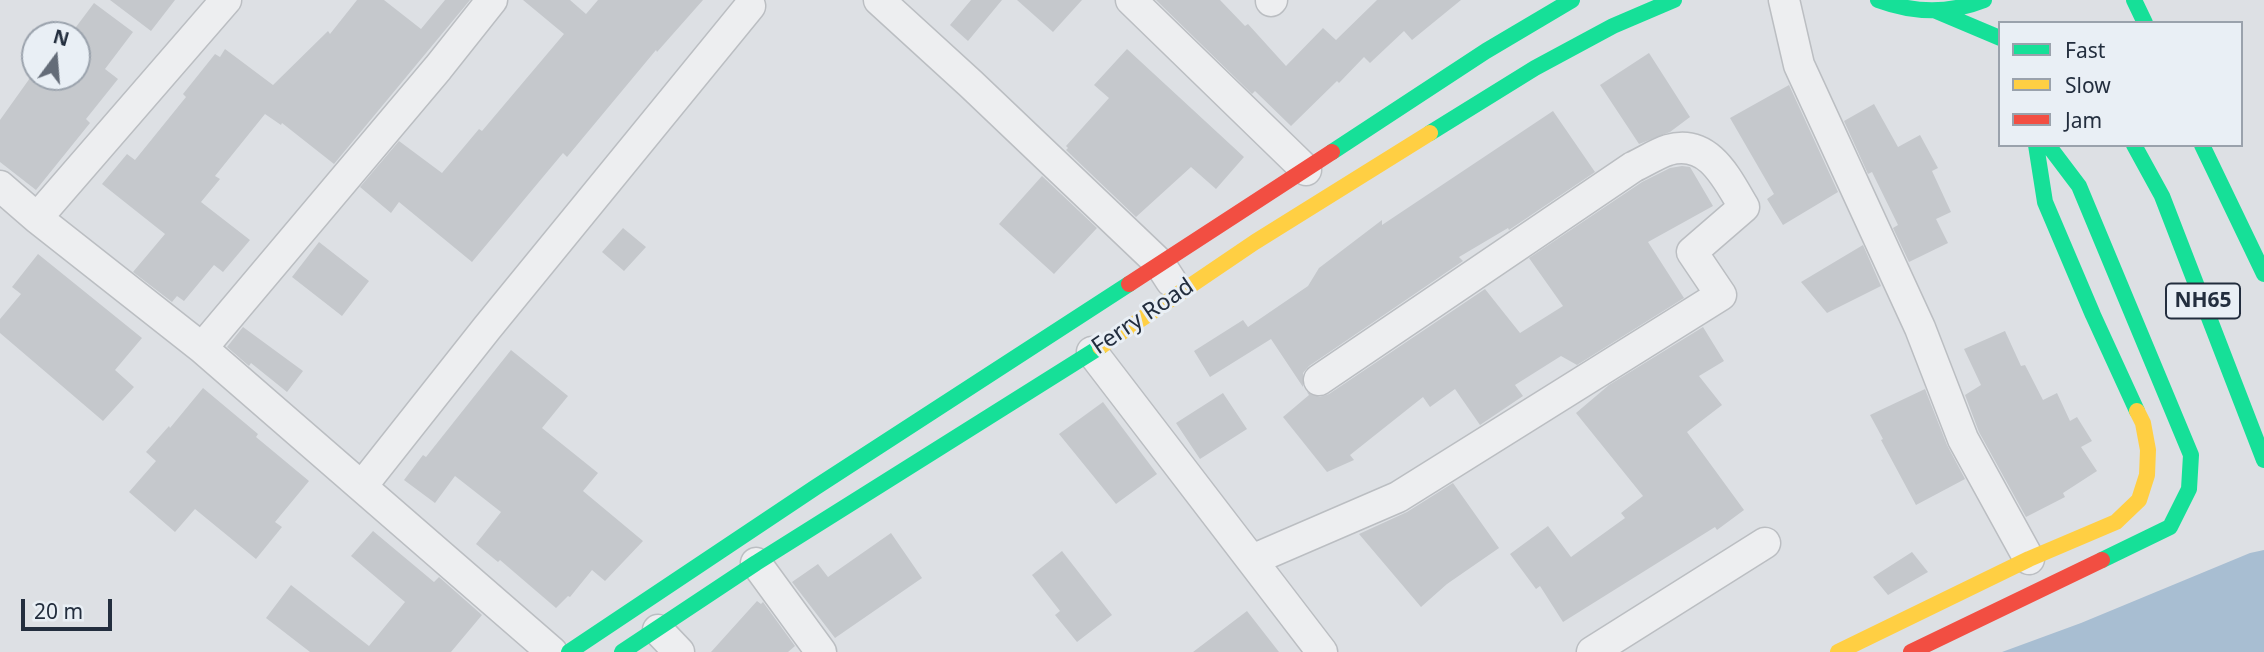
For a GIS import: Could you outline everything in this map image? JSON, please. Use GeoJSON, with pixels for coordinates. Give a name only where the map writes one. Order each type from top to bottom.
{"type":"FeatureCollection","features":[{"type":"Feature","properties":{"kind":"main road","name":"Ferry Road"},"geometry":{"type":"LineString","coordinates":[[569,652],[758,523],[1306,170],[1513,33],[1572,0]]}},
{"type":"Feature","properties":{"kind":"main road","name":"Ferry Road"},"geometry":{"type":"LineString","coordinates":[[622,652],[765,557],[1092,352],[1255,242],[1535,68],[1613,26],[1674,0]]}},
{"type":"Feature","properties":{"kind":"main road"},"geometry":{"type":"LineString","coordinates":[[1878,0],[1891,6],[1936,11],[1984,0]]}},
{"type":"Feature","properties":{"kind":"main road"},"geometry":{"type":"LineString","coordinates":[[2134,0],[2144,21]]}},
{"type":"Feature","properties":{"kind":"main road"},"geometry":{"type":"LineString","coordinates":[[1936,11],[1998,40]]}},
{"type":"Feature","properties":{"kind":"main road"},"geometry":{"type":"LineString","coordinates":[[1513,33],[1535,68]]}},
{"type":"Feature","properties":{"kind":"main road"},"geometry":{"type":"LineString","coordinates":[[1838,652],[2029,559],[2116,522],[2139,500],[2147,475],[2148,450],[2143,423],[2045,202],[2036,147]]}},
{"type":"Feature","properties":{"kind":"main road"},"geometry":{"type":"LineString","coordinates":[[1911,652],[2170,527],[2189,489],[2191,455],[2175,413],[2079,186],[2050,147]]}},
{"type":"Feature","properties":{"kind":"main road","name":"NH65"},"geometry":{"type":"LineString","coordinates":[[2135,147],[2162,196],[2264,460]]}},
{"type":"Feature","properties":{"kind":"main road","name":"NH65"},"geometry":{"type":"LineString","coordinates":[[2203,147],[2264,274]]}},
{"type":"Feature","properties":{"kind":"main road"},"geometry":{"type":"LineString","coordinates":[[758,523],[765,557]]}},
{"type":"Feature","properties":{"kind":"street"},"geometry":{"type":"LineString","coordinates":[[37,218],[226,0]]}},
{"type":"Feature","properties":{"kind":"street"},"geometry":{"type":"LineString","coordinates":[[202,348],[492,0]]}},
{"type":"Feature","properties":{"kind":"street"},"geometry":{"type":"LineString","coordinates":[[879,0],[1160,264],[1179,293]]}},
{"type":"Feature","properties":{"kind":"street"},"geometry":{"type":"LineString","coordinates":[[1131,0],[1306,170]]}},
{"type":"Feature","properties":{"kind":"street"},"geometry":{"type":"LineString","coordinates":[[1784,0],[1799,65],[1920,328],[1963,439],[2029,559]]}},
{"type":"Feature","properties":{"kind":"street"},"geometry":{"type":"LineString","coordinates":[[362,486],[486,328],[750,5]]}},
{"type":"Feature","properties":{"kind":"street"},"geometry":{"type":"LineString","coordinates":[[1252,560],[1398,497],[1721,295],[1692,252],[1744,207],[1722,171],[1703,152],[1688,148],[1668,150],[1633,167],[1319,380]]}},
{"type":"Feature","properties":{"kind":"street"},"geometry":{"type":"LineString","coordinates":[[0,186],[202,348],[552,652]]}},
{"type":"Feature","properties":{"kind":"street"},"geometry":{"type":"LineString","coordinates":[[1092,352],[1322,652]]}},
{"type":"Feature","properties":{"kind":"street"},"geometry":{"type":"LineString","coordinates":[[1592,652],[1765,544]]}},
{"type":"Feature","properties":{"kind":"street"},"geometry":{"type":"LineString","coordinates":[[765,557],[821,652]]}},
{"type":"Feature","properties":{"kind":"street"},"geometry":{"type":"LineString","coordinates":[[658,630],[679,652]]}},
{"type":"Feature","properties":{"kind":"water"},"geometry":{"type":"Polygon","coordinates":[[[2264,550],[2264,652],[2002,652],[2081,623],[2250,553],[2264,550]]]}},
{"type":"Feature","properties":{"kind":"building"},"geometry":{"type":"Polygon","coordinates":[[[110,0],[175,0],[151,31],[110,0]]]}},
{"type":"Feature","properties":{"kind":"building"},"geometry":{"type":"Polygon","coordinates":[[[357,0],[384,0],[421,29],[445,0],[470,0],[334,164],[282,123],[281,125],[265,114],[215,176],[220,179],[201,202],[250,240],[223,272],[214,265],[184,301],[177,296],[172,302],[133,272],[165,234],[102,184],[127,154],[135,160],[186,97],[183,94],[215,54],[220,57],[225,49],[273,85],[328,31],[330,34],[357,0]]]}},
{"type":"Feature","properties":{"kind":"building"},"geometry":{"type":"Polygon","coordinates":[[[523,0],[570,0],[586,14],[598,0],[703,0],[657,52],[656,50],[567,157],[563,153],[472,262],[399,202],[391,213],[360,187],[399,141],[442,173],[479,129],[482,131],[564,34],[523,0]]]}},
{"type":"Feature","properties":{"kind":"building"},"geometry":{"type":"Polygon","coordinates":[[[971,0],[1002,0],[968,41],[950,25],[971,0]]]}},
{"type":"Feature","properties":{"kind":"building"},"geometry":{"type":"Polygon","coordinates":[[[1017,0],[1082,0],[1053,32],[1017,0]]]}},
{"type":"Feature","properties":{"kind":"building"},"geometry":{"type":"Polygon","coordinates":[[[1156,0],[1220,0],[1245,26],[1248,24],[1286,66],[1323,28],[1336,40],[1377,0],[1461,0],[1412,40],[1404,31],[1370,63],[1364,57],[1291,126],[1255,91],[1252,94],[1156,0]]]}},
{"type":"Feature","properties":{"kind":"building"},"geometry":{"type":"Polygon","coordinates":[[[94,3],[133,32],[105,69],[118,79],[86,119],[90,123],[36,190],[0,162],[0,120],[21,91],[91,91],[91,21],[80,21],[94,3]]]}},
{"type":"Feature","properties":{"kind":"building"},"geometry":{"type":"Polygon","coordinates":[[[1127,49],[1244,157],[1216,189],[1191,167],[1136,217],[1066,150],[1066,146],[1109,98],[1094,85],[1127,49]]]}},
{"type":"Feature","properties":{"kind":"building"},"geometry":{"type":"Polygon","coordinates":[[[1649,53],[1690,117],[1670,132],[1639,144],[1600,85],[1649,53]]]}},
{"type":"Feature","properties":{"kind":"building"},"geometry":{"type":"Polygon","coordinates":[[[1789,85],[1838,192],[1783,225],[1767,199],[1774,194],[1730,118],[1789,85]]]}},
{"type":"Feature","properties":{"kind":"building"},"geometry":{"type":"Polygon","coordinates":[[[1874,104],[1898,147],[1920,135],[1938,168],[1932,171],[1951,212],[1936,219],[1948,243],[1909,262],[1893,228],[1898,225],[1872,172],[1868,174],[1844,121],[1874,104]]]}},
{"type":"Feature","properties":{"kind":"building"},"geometry":{"type":"Polygon","coordinates":[[[1553,111],[1595,172],[1509,230],[1508,228],[1459,257],[1463,261],[1309,366],[1303,373],[1303,387],[1271,339],[1210,377],[1194,351],[1243,320],[1248,327],[1308,286],[1319,268],[1382,220],[1382,225],[1553,111]]]}},
{"type":"Feature","properties":{"kind":"building"},"geometry":{"type":"Polygon","coordinates":[[[1690,167],[1713,206],[1648,242],[1684,298],[1577,365],[1561,356],[1515,385],[1523,396],[1480,425],[1455,389],[1430,407],[1423,397],[1350,455],[1354,460],[1327,472],[1283,417],[1309,395],[1307,392],[1320,397],[1329,394],[1485,289],[1520,333],[1563,306],[1529,258],[1642,182],[1670,168],[1690,167]]]}},
{"type":"Feature","properties":{"kind":"building"},"geometry":{"type":"Polygon","coordinates":[[[1042,176],[1097,228],[1054,274],[999,224],[1042,176]]]}},
{"type":"Feature","properties":{"kind":"building"},"geometry":{"type":"Polygon","coordinates":[[[623,228],[646,247],[624,271],[602,252],[623,228]]]}},
{"type":"Feature","properties":{"kind":"building"},"geometry":{"type":"Polygon","coordinates":[[[319,242],[369,281],[342,316],[292,277],[319,242]]]}},
{"type":"Feature","properties":{"kind":"building"},"geometry":{"type":"Polygon","coordinates":[[[1863,245],[1881,286],[1827,313],[1801,282],[1863,245]]]}},
{"type":"Feature","properties":{"kind":"building"},"geometry":{"type":"Polygon","coordinates":[[[38,254],[142,338],[115,370],[134,387],[103,421],[0,333],[0,319],[21,294],[12,287],[38,254]]]}},
{"type":"Feature","properties":{"kind":"building"},"geometry":{"type":"Polygon","coordinates":[[[243,327],[303,371],[287,392],[227,347],[243,327]]]}},
{"type":"Feature","properties":{"kind":"building"},"geometry":{"type":"Polygon","coordinates":[[[1703,327],[1724,361],[1699,376],[1722,405],[1687,432],[1744,510],[1717,530],[1715,527],[1563,622],[1540,586],[1536,589],[1510,554],[1548,526],[1571,557],[1625,518],[1621,513],[1643,496],[1576,413],[1609,385],[1703,327]]]}},
{"type":"Feature","properties":{"kind":"building"},"geometry":{"type":"Polygon","coordinates":[[[2005,331],[2021,366],[2025,365],[2043,400],[2057,393],[2070,421],[2077,417],[2092,441],[2081,447],[2097,471],[2063,493],[2065,497],[2026,517],[1979,432],[1965,395],[1981,385],[1964,349],[2005,331]]]}},
{"type":"Feature","properties":{"kind":"building"},"geometry":{"type":"Polygon","coordinates":[[[511,350],[568,396],[542,428],[598,473],[583,491],[643,541],[605,581],[592,570],[570,597],[556,608],[500,560],[498,562],[476,544],[501,512],[455,476],[435,503],[404,480],[423,455],[426,457],[511,350]]]}},
{"type":"Feature","properties":{"kind":"building"},"geometry":{"type":"Polygon","coordinates":[[[203,388],[309,481],[275,522],[282,527],[256,559],[195,509],[175,532],[129,492],[156,461],[146,452],[203,388]]]}},
{"type":"Feature","properties":{"kind":"building"},"geometry":{"type":"Polygon","coordinates":[[[1925,389],[1947,445],[1965,479],[1916,505],[1870,415],[1925,389]]]}},
{"type":"Feature","properties":{"kind":"building"},"geometry":{"type":"Polygon","coordinates":[[[1223,393],[1247,429],[1200,459],[1176,423],[1223,393]]]}},
{"type":"Feature","properties":{"kind":"building"},"geometry":{"type":"Polygon","coordinates":[[[1103,402],[1157,474],[1116,504],[1059,434],[1103,402]]]}},
{"type":"Feature","properties":{"kind":"building"},"geometry":{"type":"Polygon","coordinates":[[[1453,483],[1499,548],[1447,584],[1421,607],[1359,534],[1407,512],[1453,483]]]}},
{"type":"Feature","properties":{"kind":"building"},"geometry":{"type":"Polygon","coordinates":[[[373,531],[434,582],[439,577],[482,615],[451,652],[310,652],[266,618],[291,585],[369,646],[405,602],[351,556],[373,531]]]}},
{"type":"Feature","properties":{"kind":"building"},"geometry":{"type":"Polygon","coordinates":[[[891,533],[922,578],[835,638],[792,582],[818,564],[828,577],[891,533]]]}},
{"type":"Feature","properties":{"kind":"building"},"geometry":{"type":"Polygon","coordinates":[[[1062,551],[1112,615],[1077,642],[1055,615],[1060,611],[1032,575],[1062,551]]]}},
{"type":"Feature","properties":{"kind":"building"},"geometry":{"type":"Polygon","coordinates":[[[1912,552],[1928,572],[1888,595],[1873,577],[1912,552]]]}},
{"type":"Feature","properties":{"kind":"building"},"geometry":{"type":"Polygon","coordinates":[[[757,601],[761,604],[763,602],[795,646],[788,652],[711,652],[757,601]]]}},
{"type":"Feature","properties":{"kind":"building"},"geometry":{"type":"Polygon","coordinates":[[[1247,611],[1279,652],[1193,652],[1247,611]]]}},
{"type":"Feature","properties":{"kind":"traffic: fast"},"geometry":{"type":"LineString","coordinates":[[1332,152],[1486,51],[1572,0]]}},
{"type":"Feature","properties":{"kind":"traffic: fast"},"geometry":{"type":"LineString","coordinates":[[1430,133],[1535,68],[1613,26],[1674,0]]}},
{"type":"Feature","properties":{"kind":"traffic: fast"},"geometry":{"type":"LineString","coordinates":[[1878,0],[1931,10],[1958,8],[1984,0]]}},
{"type":"Feature","properties":{"kind":"traffic: fast"},"geometry":{"type":"LineString","coordinates":[[2134,0],[2144,21]]}},
{"type":"Feature","properties":{"kind":"traffic: fast"},"geometry":{"type":"LineString","coordinates":[[1936,11],[1998,37]]}},
{"type":"Feature","properties":{"kind":"traffic: fast"},"geometry":{"type":"LineString","coordinates":[[2036,147],[2045,202],[2137,411]]}},
{"type":"Feature","properties":{"kind":"traffic: fast"},"geometry":{"type":"LineString","coordinates":[[2050,147],[2079,186],[2191,455],[2189,489],[2170,527],[2102,560]]}},
{"type":"Feature","properties":{"kind":"traffic: fast"},"geometry":{"type":"LineString","coordinates":[[2135,147],[2162,196],[2264,460]]}},
{"type":"Feature","properties":{"kind":"traffic: fast"},"geometry":{"type":"LineString","coordinates":[[2203,147],[2264,274]]}},
{"type":"Feature","properties":{"kind":"traffic: fast"},"geometry":{"type":"LineString","coordinates":[[569,652],[816,487],[1129,284]]}},
{"type":"Feature","properties":{"kind":"traffic: fast"},"geometry":{"type":"LineString","coordinates":[[622,652],[756,563],[1100,347]]}},
{"type":"Feature","properties":{"kind":"traffic: slow"},"geometry":{"type":"LineString","coordinates":[[1100,347],[1255,242],[1430,133]]}},
{"type":"Feature","properties":{"kind":"traffic: slow"},"geometry":{"type":"LineString","coordinates":[[1838,652],[2029,559],[2116,522],[2139,500],[2147,475],[2148,450],[2143,423],[2137,411]]}},
{"type":"Feature","properties":{"kind":"traffic: jam"},"geometry":{"type":"LineString","coordinates":[[1129,284],[1332,152]]}},
{"type":"Feature","properties":{"kind":"traffic: jam"},"geometry":{"type":"LineString","coordinates":[[1911,652],[2102,560]]}}]}
